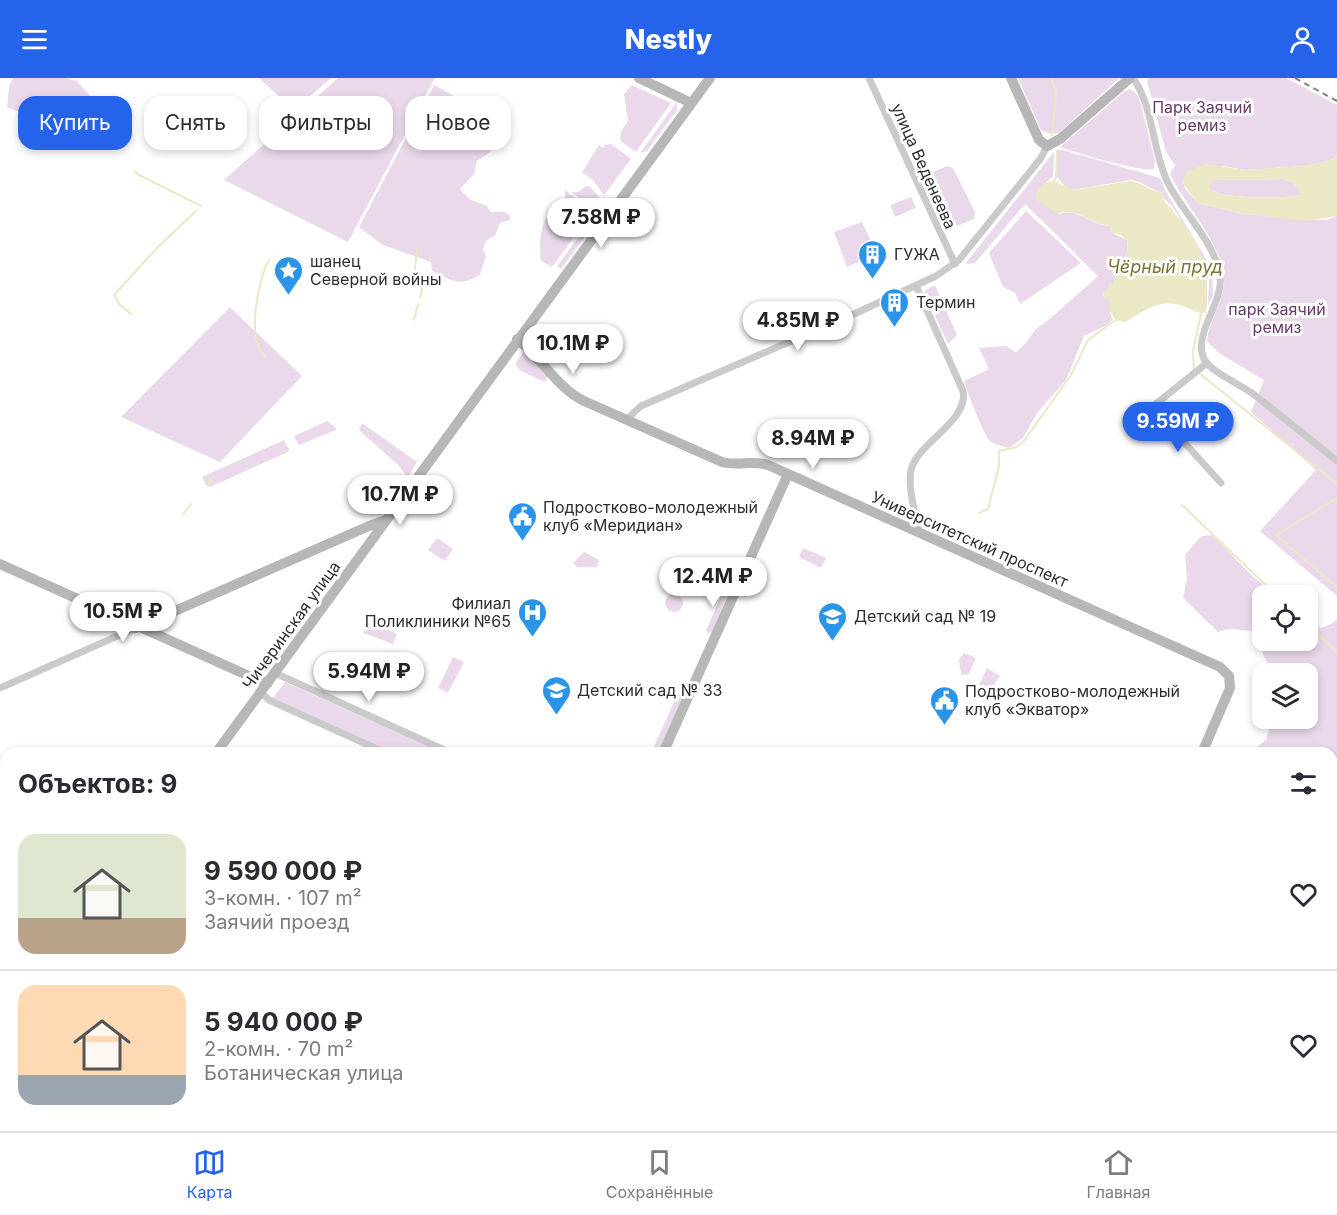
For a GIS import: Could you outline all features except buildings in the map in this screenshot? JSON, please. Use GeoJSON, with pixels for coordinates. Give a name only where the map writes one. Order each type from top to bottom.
{"type":"FeatureCollection","features":[{"type":"Feature","properties":{"kind":"street"},"geometry":{"type":"LineString","coordinates":[[639,78],[691,103]]}},
{"type":"Feature","properties":{"kind":"street","name":"Чичеринская улица"},"geometry":{"type":"LineString","coordinates":[[220,747],[710,78]]}},
{"type":"Feature","properties":{"kind":"street","name":"улица Веденеева"},"geometry":{"type":"LineString","coordinates":[[869,78],[955,264]]}},
{"type":"Feature","properties":{"kind":"street"},"geometry":{"type":"LineString","coordinates":[[1011,78],[1039,140],[1047,146]]}},
{"type":"Feature","properties":{"kind":"street"},"geometry":{"type":"LineString","coordinates":[[626,420],[640,406],[916,286],[955,264],[1041,158],[1047,146],[1060,139],[1132,78],[1144,98],[1159,160],[1167,180],[1209,248],[1219,270],[1219,293],[1202,345],[1202,353],[1207,363],[1252,394],[1337,461]]}},
{"type":"Feature","properties":{"kind":"street"},"geometry":{"type":"LineString","coordinates":[[916,286],[963,391],[964,398],[960,410],[912,464],[910,478],[919,532]]}},
{"type":"Feature","properties":{"kind":"street","name":"Университетский проспект"},"geometry":{"type":"LineString","coordinates":[[517,339],[573,395],[626,420],[726,463],[762,463],[1225,671],[1230,680],[1229,691],[1205,747]]}},
{"type":"Feature","properties":{"kind":"street"},"geometry":{"type":"LineString","coordinates":[[1207,363],[1152,407],[1221,483]]}},
{"type":"Feature","properties":{"kind":"street"},"geometry":{"type":"LineString","coordinates":[[666,747],[788,474]]}},
{"type":"Feature","properties":{"kind":"street"},"geometry":{"type":"LineString","coordinates":[[0,688],[387,520]]}},
{"type":"Feature","properties":{"kind":"street"},"geometry":{"type":"LineString","coordinates":[[0,564],[264,687],[269,700],[373,747]]}},
{"type":"Feature","properties":{"kind":"street"},"geometry":{"type":"LineString","coordinates":[[0,572],[134,628]]}},
{"type":"Feature","properties":{"kind":"street"},"geometry":{"type":"LineString","coordinates":[[275,673],[438,747]]}},
{"type":"Feature","properties":{"kind":"green space"},"geometry":{"type":"Polygon","coordinates":[[[13,78],[65,78],[77,81],[90,96],[18,96],[18,112],[7,107],[9,87],[13,78]]]}},
{"type":"Feature","properties":{"kind":"green space"},"geometry":{"type":"Polygon","coordinates":[[[259,78],[331,78],[310,96],[279,96],[259,78]]]}},
{"type":"Feature","properties":{"kind":"green space"},"geometry":{"type":"Polygon","coordinates":[[[338,78],[435,78],[425,96],[405,96],[405,135],[348,242],[224,180],[259,149],[393,150],[393,96],[318,96],[338,78]]]}},
{"type":"Feature","properties":{"kind":"green space"},"geometry":{"type":"Polygon","coordinates":[[[1018,78],[1119,78],[1059,133],[1048,133],[1041,130],[1018,78]]]}},
{"type":"Feature","properties":{"kind":"green space"},"geometry":{"type":"Polygon","coordinates":[[[1149,78],[1286,78],[1337,105],[1337,157],[1304,166],[1245,170],[1222,166],[1184,187],[1198,203],[1243,214],[1326,220],[1337,216],[1337,596],[1260,531],[1316,470],[1251,412],[1264,380],[1222,355],[1207,342],[1223,292],[1223,271],[1219,257],[1204,228],[1170,174],[1175,165],[1166,152],[1147,81],[1149,78]]]}},
{"type":"Feature","properties":{"kind":"green space"},"geometry":{"type":"Polygon","coordinates":[[[434,85],[454,96],[428,96],[434,85]]]}},
{"type":"Feature","properties":{"kind":"green space"},"geometry":{"type":"Polygon","coordinates":[[[632,85],[671,103],[636,152],[623,142],[620,136],[628,121],[624,94],[632,85]]]}},
{"type":"Feature","properties":{"kind":"green space"},"geometry":{"type":"Polygon","coordinates":[[[1129,89],[1134,91],[1139,98],[1155,161],[1154,169],[1122,165],[1060,147],[1125,91],[1129,89]]]}},
{"type":"Feature","properties":{"kind":"green space"},"geometry":{"type":"Polygon","coordinates":[[[677,102],[677,110],[647,151],[640,153],[677,102]]]}},
{"type":"Feature","properties":{"kind":"green space"},"geometry":{"type":"Polygon","coordinates":[[[405,140],[405,150],[491,150],[477,161],[474,174],[460,189],[469,199],[487,206],[490,212],[505,212],[510,216],[510,220],[500,223],[495,236],[486,243],[483,250],[486,255],[480,275],[467,281],[451,280],[432,271],[431,262],[383,245],[359,227],[405,140]]]}},
{"type":"Feature","properties":{"kind":"green space"},"geometry":{"type":"Polygon","coordinates":[[[611,144],[631,159],[604,195],[593,180],[582,172],[599,145],[603,148],[611,144]]]}},
{"type":"Feature","properties":{"kind":"green space"},"geometry":{"type":"Polygon","coordinates":[[[1057,150],[1160,178],[1212,269],[1213,295],[1208,305],[1209,277],[1198,248],[1172,206],[1163,198],[1164,193],[1131,180],[1073,190],[1065,187],[1057,177],[1057,150]]]}},
{"type":"Feature","properties":{"kind":"green space"},"geometry":{"type":"Polygon","coordinates":[[[1054,152],[1053,177],[1046,182],[1058,214],[1065,212],[1078,214],[1110,226],[1112,233],[1127,240],[1128,246],[1114,283],[1110,283],[1108,290],[1103,293],[1104,297],[1111,301],[1110,313],[1113,319],[1107,325],[1084,336],[1066,380],[1037,413],[1023,438],[1009,448],[994,444],[987,437],[964,381],[989,369],[979,348],[1006,346],[1016,352],[1035,330],[1098,276],[1025,204],[975,263],[965,264],[1054,152]]]}},
{"type":"Feature","properties":{"kind":"green space"},"geometry":{"type":"Polygon","coordinates":[[[947,166],[953,168],[975,212],[974,219],[957,226],[950,224],[927,181],[929,174],[947,166]]]}},
{"type":"Feature","properties":{"kind":"green space"},"geometry":{"type":"Polygon","coordinates":[[[1282,179],[1293,182],[1302,195],[1239,196],[1219,194],[1208,187],[1212,180],[1282,179]]]}},
{"type":"Feature","properties":{"kind":"green space"},"geometry":{"type":"Polygon","coordinates":[[[586,186],[591,187],[601,200],[594,209],[571,192],[578,192],[586,186]]]}},
{"type":"Feature","properties":{"kind":"green space"},"geometry":{"type":"Polygon","coordinates":[[[565,190],[593,211],[552,267],[541,261],[542,231],[551,211],[565,199],[565,190]]]}},
{"type":"Feature","properties":{"kind":"green space"},"geometry":{"type":"Polygon","coordinates":[[[911,197],[916,208],[895,217],[890,205],[911,197]]]}},
{"type":"Feature","properties":{"kind":"green space"},"geometry":{"type":"Polygon","coordinates":[[[604,202],[606,208],[561,269],[557,266],[604,202]]]}},
{"type":"Feature","properties":{"kind":"green space"},"geometry":{"type":"Polygon","coordinates":[[[1026,211],[1081,263],[1020,304],[1015,293],[1003,287],[989,253],[1026,211]]]}},
{"type":"Feature","properties":{"kind":"green space"},"geometry":{"type":"Polygon","coordinates":[[[862,222],[877,254],[847,267],[834,232],[862,222]]]}},
{"type":"Feature","properties":{"kind":"green space"},"geometry":{"type":"Polygon","coordinates":[[[935,285],[957,335],[948,344],[924,291],[935,285]]]}},
{"type":"Feature","properties":{"kind":"green space"},"geometry":{"type":"Polygon","coordinates":[[[230,307],[302,376],[220,462],[121,417],[230,307]]]}},
{"type":"Feature","properties":{"kind":"green space"},"geometry":{"type":"Polygon","coordinates":[[[524,351],[548,375],[545,382],[521,371],[515,364],[524,351]]]}},
{"type":"Feature","properties":{"kind":"green space"},"geometry":{"type":"Polygon","coordinates":[[[327,421],[336,430],[299,445],[294,436],[327,421]]]}},
{"type":"Feature","properties":{"kind":"green space"},"geometry":{"type":"Polygon","coordinates":[[[362,423],[417,462],[408,477],[359,430],[362,423]]]}},
{"type":"Feature","properties":{"kind":"green space"},"geometry":{"type":"Polygon","coordinates":[[[284,440],[289,449],[288,452],[210,487],[206,485],[202,477],[284,440]]]}},
{"type":"Feature","properties":{"kind":"green space"},"geometry":{"type":"Polygon","coordinates":[[[1213,535],[1264,585],[1252,585],[1252,631],[1230,629],[1218,632],[1183,598],[1187,579],[1185,555],[1201,536],[1213,535]]]}},
{"type":"Feature","properties":{"kind":"green space"},"geometry":{"type":"Polygon","coordinates":[[[437,538],[453,549],[445,561],[428,550],[437,538]]]}},
{"type":"Feature","properties":{"kind":"green space"},"geometry":{"type":"Polygon","coordinates":[[[803,548],[826,558],[821,568],[799,557],[803,548]]]}},
{"type":"Feature","properties":{"kind":"green space"},"geometry":{"type":"Polygon","coordinates":[[[584,552],[599,560],[597,567],[577,567],[573,563],[584,552]]]}},
{"type":"Feature","properties":{"kind":"green space"},"geometry":{"type":"Polygon","coordinates":[[[737,561],[741,565],[712,632],[708,633],[706,630],[737,561]]]}},
{"type":"Feature","properties":{"kind":"green space"},"geometry":{"type":"Polygon","coordinates":[[[674,594],[680,597],[683,603],[680,609],[674,612],[668,609],[665,603],[668,597],[674,594]]]}},
{"type":"Feature","properties":{"kind":"green space"},"geometry":{"type":"Polygon","coordinates":[[[1337,619],[1337,747],[1257,747],[1266,740],[1269,729],[1318,729],[1318,663],[1267,663],[1262,651],[1318,651],[1318,627],[1321,628],[1331,624],[1337,619]]]}},
{"type":"Feature","properties":{"kind":"green space"},"geometry":{"type":"Polygon","coordinates":[[[370,621],[397,634],[393,644],[363,633],[370,621]]]}},
{"type":"Feature","properties":{"kind":"green space"},"geometry":{"type":"Polygon","coordinates":[[[964,653],[976,658],[969,674],[961,675],[959,660],[964,653]]]}},
{"type":"Feature","properties":{"kind":"green space"},"geometry":{"type":"Polygon","coordinates":[[[453,657],[464,662],[448,693],[438,688],[453,657]]]}},
{"type":"Feature","properties":{"kind":"green space"},"geometry":{"type":"Polygon","coordinates":[[[987,668],[1000,676],[993,687],[989,685],[985,690],[978,687],[987,668]]]}},
{"type":"Feature","properties":{"kind":"green space"},"geometry":{"type":"Polygon","coordinates":[[[285,682],[430,747],[381,747],[273,698],[285,682]]]}},
{"type":"Feature","properties":{"kind":"green space"},"geometry":{"type":"Polygon","coordinates":[[[678,693],[683,696],[661,747],[654,747],[678,693]]]}},
{"type":"Feature","properties":{"kind":"water"},"geometry":{"type":"Polygon","coordinates":[[[1337,157],[1337,216],[1308,221],[1243,214],[1198,203],[1182,183],[1186,172],[1206,164],[1245,170],[1304,166],[1337,157]],[[1282,179],[1212,180],[1208,187],[1219,194],[1238,196],[1301,195],[1293,182],[1282,179]]]}},
{"type":"Feature","properties":{"kind":"water","name":"Чёрный пруд"},"geometry":{"type":"Polygon","coordinates":[[[1054,181],[1073,190],[1131,181],[1164,193],[1163,199],[1173,209],[1198,246],[1207,284],[1206,313],[1166,304],[1152,307],[1125,322],[1116,321],[1108,308],[1111,301],[1104,297],[1103,293],[1108,290],[1110,283],[1114,283],[1127,254],[1128,242],[1121,235],[1112,233],[1110,226],[1071,212],[1058,214],[1037,200],[1035,195],[1041,187],[1045,183],[1054,181]]]}},
{"type":"Feature","properties":{"kind":"waterway"},"geometry":{"type":"LineString","coordinates":[[1051,78],[1056,93],[1052,135]]}},
{"type":"Feature","properties":{"kind":"waterway"},"geometry":{"type":"LineString","coordinates":[[1054,181],[1057,151]]}},
{"type":"Feature","properties":{"kind":"waterway"},"geometry":{"type":"LineString","coordinates":[[135,171],[201,206]]}},
{"type":"Feature","properties":{"kind":"waterway"},"geometry":{"type":"LineString","coordinates":[[131,314],[120,305],[114,295],[158,247],[196,211]]}},
{"type":"Feature","properties":{"kind":"waterway"},"geometry":{"type":"LineString","coordinates":[[417,248],[415,268],[422,289],[420,298]]}},
{"type":"Feature","properties":{"kind":"waterway"},"geometry":{"type":"LineString","coordinates":[[265,356],[259,348],[255,324],[261,281],[269,260]]}},
{"type":"Feature","properties":{"kind":"waterway"},"geometry":{"type":"LineString","coordinates":[[414,320],[418,304]]}},
{"type":"Feature","properties":{"kind":"waterway"},"geometry":{"type":"LineString","coordinates":[[1194,370],[1193,352],[1201,314]]}},
{"type":"Feature","properties":{"kind":"waterway"},"geometry":{"type":"LineString","coordinates":[[979,513],[988,509],[999,466],[999,451],[1017,447],[1023,442],[1071,375],[1088,340],[1117,319]]}},
{"type":"Feature","properties":{"kind":"waterway"},"geometry":{"type":"LineString","coordinates":[[1199,373],[1337,484]]}},
{"type":"Feature","properties":{"kind":"waterway"},"geometry":{"type":"LineString","coordinates":[[208,484],[214,477]]}},
{"type":"Feature","properties":{"kind":"waterway"},"geometry":{"type":"LineString","coordinates":[[1337,498],[1276,535],[1337,587]]}},
{"type":"Feature","properties":{"kind":"waterway"},"geometry":{"type":"LineString","coordinates":[[183,514],[191,504]]}},
{"type":"Feature","properties":{"kind":"waterway"},"geometry":{"type":"LineString","coordinates":[[1182,505],[1266,585]]}},
{"type":"Feature","properties":{"kind":"waterway"},"geometry":{"type":"LineString","coordinates":[[1318,634],[1337,652]]}},
{"type":"Feature","properties":{"kind":"railway"},"geometry":{"type":"LineString","coordinates":[[1295,78],[1337,101]]}},
{"type":"Feature","properties":{"kind":"place","name":"ГУЖА"},"geometry":{"type":"Point","coordinates":[873,280]}},
{"type":"Feature","properties":{"kind":"place","name":"шанец Северной войны"},"geometry":{"type":"Point","coordinates":[289,296]}},
{"type":"Feature","properties":{"kind":"place","name":"Термин"},"geometry":{"type":"Point","coordinates":[895,328]}},
{"type":"Feature","properties":{"kind":"place","name":"Подростково-молодежный клуб «Меридиан»"},"geometry":{"type":"Point","coordinates":[522,542]}},
{"type":"Feature","properties":{"kind":"place","name":"Филиал Поликлиники №65"},"geometry":{"type":"Point","coordinates":[532,638]}},
{"type":"Feature","properties":{"kind":"place","name":"Детский сад № 19"},"geometry":{"type":"Point","coordinates":[833,642]}},
{"type":"Feature","properties":{"kind":"place","name":"Детский сад № 33"},"geometry":{"type":"Point","coordinates":[556,716]}},
{"type":"Feature","properties":{"kind":"place","name":"Подростково-молодежный клуб «Экватор»"},"geometry":{"type":"Point","coordinates":[944,726]}},
{"type":"Feature","properties":{"kind":"park label","name":"Парк Заячий ремиз"},"geometry":{"type":"Point","coordinates":[1202,116]}},
{"type":"Feature","properties":{"kind":"park label","name":"парк Заячий ремиз"},"geometry":{"type":"Point","coordinates":[1277,318]}}]}
